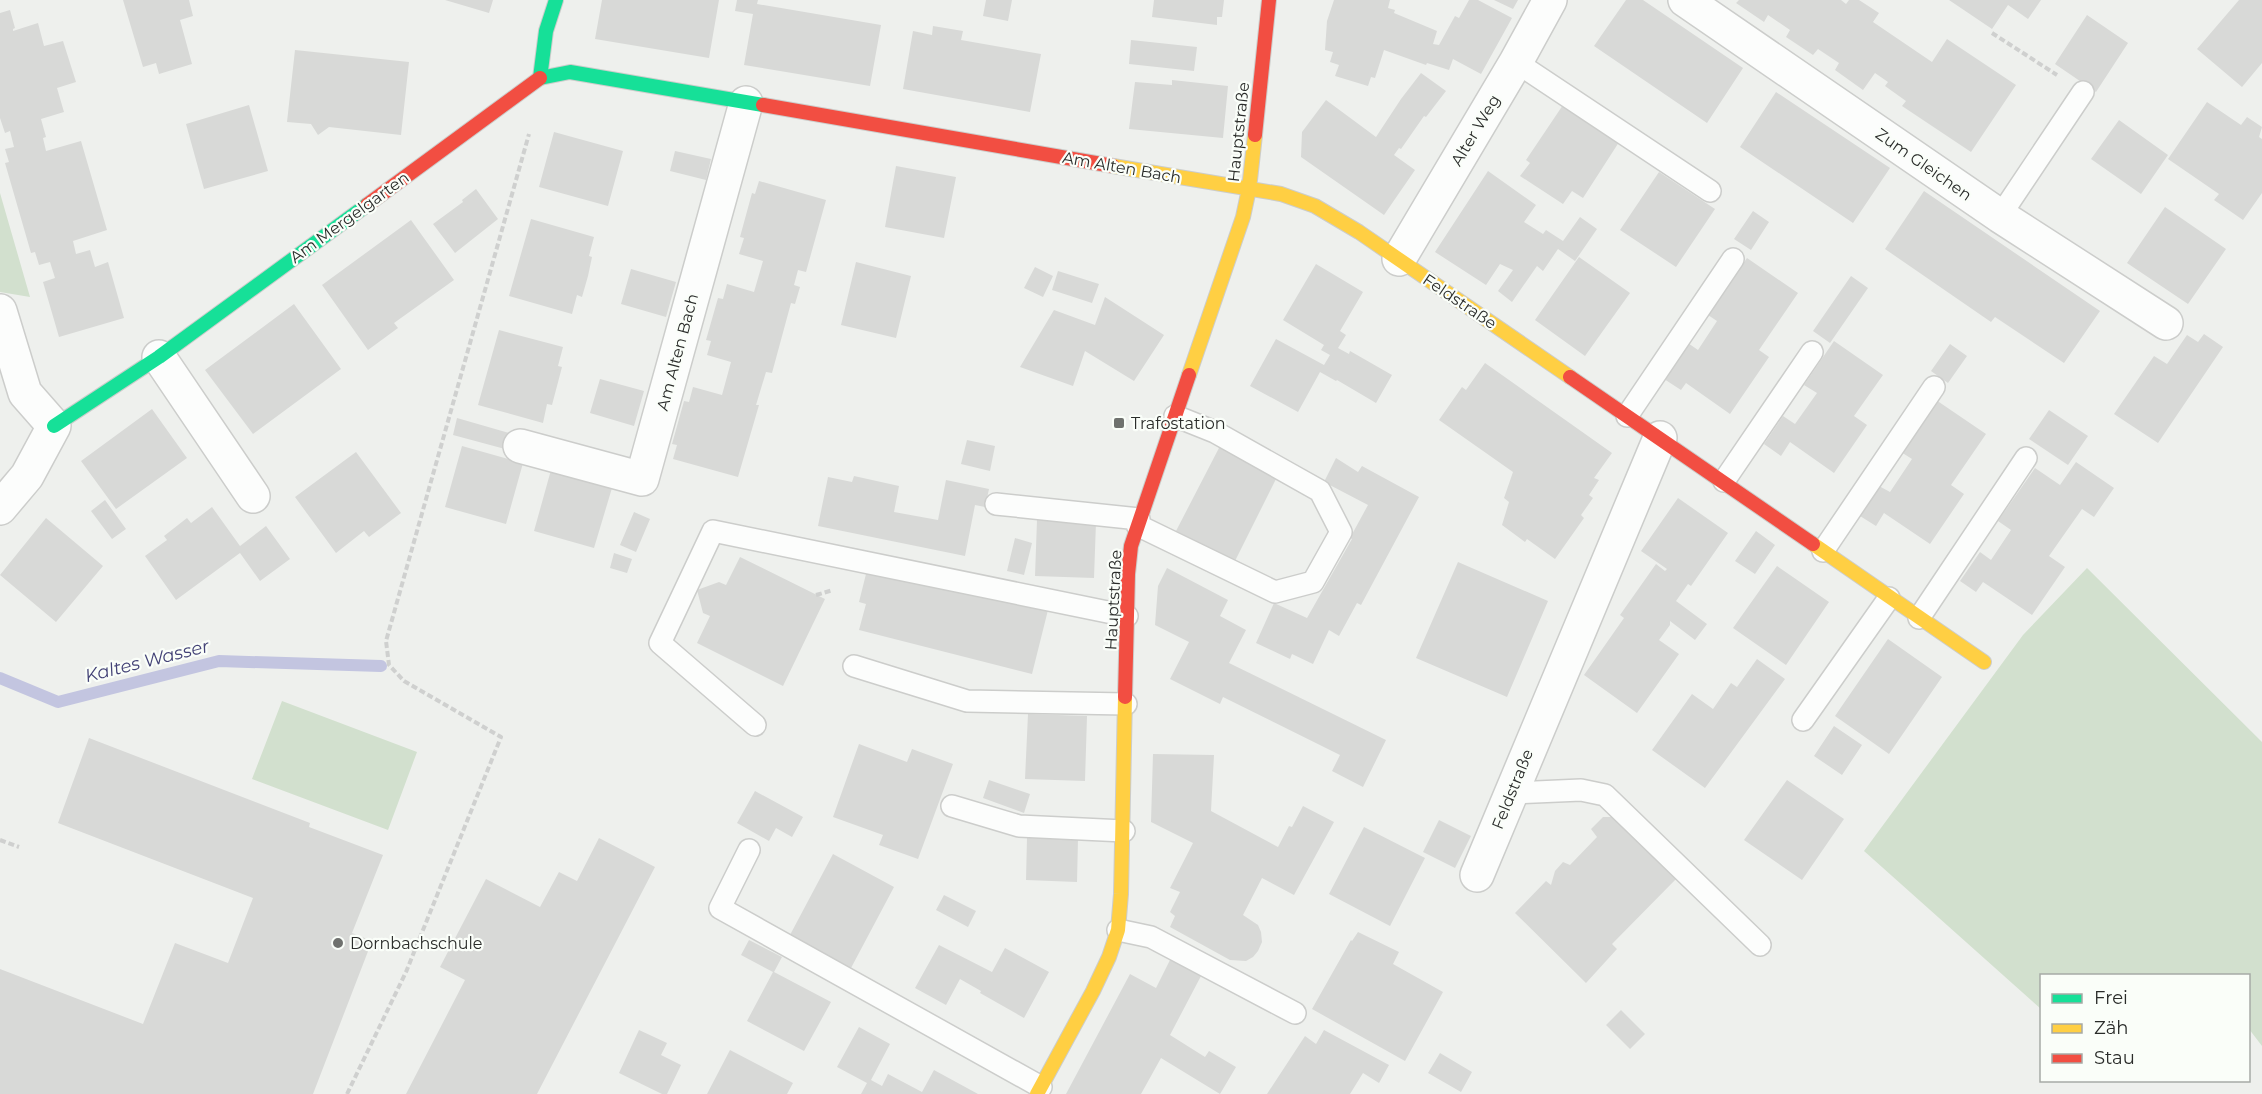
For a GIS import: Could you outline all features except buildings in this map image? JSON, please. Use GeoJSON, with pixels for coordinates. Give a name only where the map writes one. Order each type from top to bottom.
{"type":"FeatureCollection","features":[{"type":"Feature","properties":{"kind":"street"},"geometry":{"type":"LineString","coordinates":[[540,78],[546,31],[556,0]]}},
{"type":"Feature","properties":{"kind":"street","name":"Hauptstraße"},"geometry":{"type":"LineString","coordinates":[[1038,1092],[1093,991],[1109,957],[1118,930],[1124,831],[1128,574],[1138,522],[1243,217],[1249,189],[1269,0]]}},
{"type":"Feature","properties":{"kind":"street","name":"Alter Weg"},"geometry":{"type":"LineString","coordinates":[[1399,259],[1516,62],[1550,0]]}},
{"type":"Feature","properties":{"kind":"street","name":"Zum Gleichen"},"geometry":{"type":"LineString","coordinates":[[1685,0],[2000,216],[2166,323]]}},
{"type":"Feature","properties":{"kind":"street","name":"Am Alten Bach"},"geometry":{"type":"LineString","coordinates":[[540,78],[570,72],[1249,189]]}},
{"type":"Feature","properties":{"kind":"street","name":"Am Mergelgarten"},"geometry":{"type":"LineString","coordinates":[[54,426],[159,357],[540,78]]}},
{"type":"Feature","properties":{"kind":"street","name":"Am Alten Bach"},"geometry":{"type":"LineString","coordinates":[[520,446],[642,479],[746,103]]}},
{"type":"Feature","properties":{"kind":"street","name":"Feldstraße"},"geometry":{"type":"LineString","coordinates":[[1249,189],[1287,196],[1343,222],[1724,481],[1984,662]]}},
{"type":"Feature","properties":{"kind":"street"},"geometry":{"type":"LineString","coordinates":[[0,311],[25,393],[54,426],[27,476],[0,508]]}},
{"type":"Feature","properties":{"kind":"street"},"geometry":{"type":"LineString","coordinates":[[159,357],[253,496]]}},
{"type":"Feature","properties":{"kind":"street","name":"Feldstraße"},"geometry":{"type":"LineString","coordinates":[[1477,875],[1660,438]]}},
{"type":"Feature","properties":{"kind":"lane"},"geometry":{"type":"LineString","coordinates":[[1516,62],[1710,191]]}},
{"type":"Feature","properties":{"kind":"lane"},"geometry":{"type":"LineString","coordinates":[[2000,216],[2083,92]]}},
{"type":"Feature","properties":{"kind":"lane"},"geometry":{"type":"LineString","coordinates":[[1627,416],[1733,259]]}},
{"type":"Feature","properties":{"kind":"lane"},"geometry":{"type":"LineString","coordinates":[[1724,481],[1812,352]]}},
{"type":"Feature","properties":{"kind":"lane"},"geometry":{"type":"LineString","coordinates":[[1823,551],[1934,387]]}},
{"type":"Feature","properties":{"kind":"lane"},"geometry":{"type":"LineString","coordinates":[[996,504],[1138,522],[1275,592],[1313,582],[1341,532],[1320,491],[1215,432],[1175,416]]}},
{"type":"Feature","properties":{"kind":"lane"},"geometry":{"type":"LineString","coordinates":[[1919,618],[2026,458]]}},
{"type":"Feature","properties":{"kind":"lane"},"geometry":{"type":"LineString","coordinates":[[755,725],[660,643],[713,531],[1127,616]]}},
{"type":"Feature","properties":{"kind":"lane"},"geometry":{"type":"LineString","coordinates":[[1803,720],[1889,598]]}},
{"type":"Feature","properties":{"kind":"lane"},"geometry":{"type":"LineString","coordinates":[[854,666],[967,701],[1125,704]]}},
{"type":"Feature","properties":{"kind":"lane"},"geometry":{"type":"LineString","coordinates":[[1510,793],[1581,790],[1605,795],[1760,945]]}},
{"type":"Feature","properties":{"kind":"lane"},"geometry":{"type":"LineString","coordinates":[[952,806],[1019,826],[1124,831]]}},
{"type":"Feature","properties":{"kind":"lane"},"geometry":{"type":"LineString","coordinates":[[749,850],[720,908],[1038,1092]]}},
{"type":"Feature","properties":{"kind":"lane"},"geometry":{"type":"LineString","coordinates":[[1118,930],[1151,937],[1295,1013]]}},
{"type":"Feature","properties":{"kind":"path"},"geometry":{"type":"LineString","coordinates":[[1992,33],[2083,92]]}},
{"type":"Feature","properties":{"kind":"path"},"geometry":{"type":"LineString","coordinates":[[347,1094],[406,972],[501,737],[404,681],[389,665],[386,641],[534,115],[540,78]]}},
{"type":"Feature","properties":{"kind":"path"},"geometry":{"type":"LineString","coordinates":[[0,840],[19,847]]}},
{"type":"Feature","properties":{"kind":"green space"},"geometry":{"type":"Polygon","coordinates":[[[0,193],[30,297],[0,292],[0,193]]]}},
{"type":"Feature","properties":{"kind":"green space"},"geometry":{"type":"Polygon","coordinates":[[[2087,568],[2262,742],[2262,1046],[2250,1030],[2250,974],[2040,974],[2040,1008],[1864,851],[2023,635],[2087,568]]]}},
{"type":"Feature","properties":{"kind":"green space"},"geometry":{"type":"Polygon","coordinates":[[[282,701],[417,752],[388,830],[252,779],[282,701]]]}},
{"type":"Feature","properties":{"kind":"waterway","name":"Kaltes Wasser"},"geometry":{"type":"LineString","coordinates":[[0,678],[58,702],[219,661],[381,666]]}},
{"type":"Feature","properties":{"kind":"traffic: fast"},"geometry":{"type":"LineString","coordinates":[[556,0],[546,31],[540,78],[570,72],[763,105]]}},
{"type":"Feature","properties":{"kind":"traffic: fast"},"geometry":{"type":"LineString","coordinates":[[54,426],[159,357],[367,205]]}},
{"type":"Feature","properties":{"kind":"traffic: slow"},"geometry":{"type":"LineString","coordinates":[[1189,375],[1243,217],[1249,189],[1255,135]]}},
{"type":"Feature","properties":{"kind":"traffic: slow"},"geometry":{"type":"LineString","coordinates":[[1113,166],[1281,194],[1315,206],[1359,232],[1570,377]]}},
{"type":"Feature","properties":{"kind":"traffic: slow"},"geometry":{"type":"LineString","coordinates":[[1813,544],[1984,662]]}},
{"type":"Feature","properties":{"kind":"traffic: slow"},"geometry":{"type":"LineString","coordinates":[[1037,1094],[1093,991],[1109,957],[1118,930],[1121,894],[1125,697]]}},
{"type":"Feature","properties":{"kind":"traffic: jam"},"geometry":{"type":"LineString","coordinates":[[1255,135],[1269,0]]}},
{"type":"Feature","properties":{"kind":"traffic: jam"},"geometry":{"type":"LineString","coordinates":[[367,205],[540,78]]}},
{"type":"Feature","properties":{"kind":"traffic: jam"},"geometry":{"type":"LineString","coordinates":[[763,105],[1113,166]]}},
{"type":"Feature","properties":{"kind":"traffic: jam"},"geometry":{"type":"LineString","coordinates":[[1125,697],[1128,574],[1131,546],[1189,375]]}},
{"type":"Feature","properties":{"kind":"traffic: jam"},"geometry":{"type":"LineString","coordinates":[[1570,377],[1813,544]]}},
{"type":"Feature","properties":{"kind":"place","name":"Trafostation"},"geometry":{"type":"Point","coordinates":[1119,423]}},
{"type":"Feature","properties":{"kind":"place","name":"Dornbachschule"},"geometry":{"type":"Point","coordinates":[338,943]}}]}
